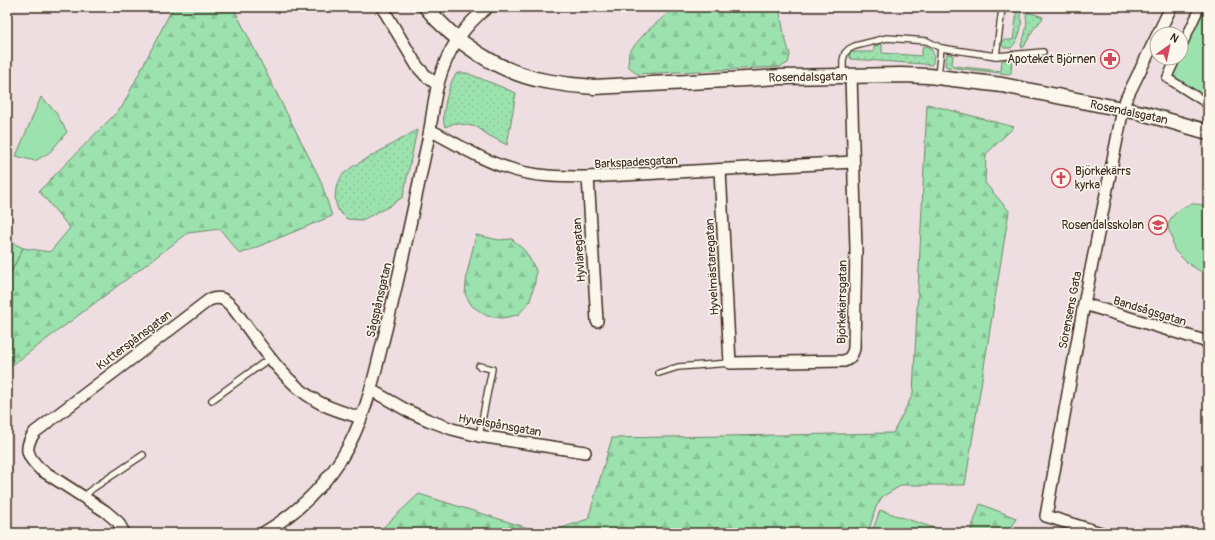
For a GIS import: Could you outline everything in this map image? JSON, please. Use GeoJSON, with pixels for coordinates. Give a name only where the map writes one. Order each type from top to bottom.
{"type":"FeatureCollection","features":[{"type":"Feature","properties":{"kind":"street"},"geometry":{"type":"LineString","coordinates":[[382,7],[417,66],[426,76],[438,84]]}},
{"type":"Feature","properties":{"kind":"street","name":"Rosendalsgatan"},"geometry":{"type":"LineString","coordinates":[[426,7],[438,21],[458,38],[494,63],[517,73],[544,81],[568,85],[594,87],[750,78],[901,75],[938,77],[1002,85],[1123,109],[1208,132]]}},
{"type":"Feature","properties":{"kind":"street","name":"Sågspånsgatan"},"geometry":{"type":"LineString","coordinates":[[263,533],[280,523],[298,509],[315,492],[342,459],[361,418],[389,319],[430,130],[438,84],[447,57],[458,38],[488,7]]}},
{"type":"Feature","properties":{"kind":"street","name":"Sörensens Gata"},"geometry":{"type":"LineString","coordinates":[[1162,26],[1172,7]]}},
{"type":"Feature","properties":{"kind":"street"},"geometry":{"type":"LineString","coordinates":[[1189,31],[1200,7]]}},
{"type":"Feature","properties":{"kind":"street","name":"Sörensens Gata"},"geometry":{"type":"LineString","coordinates":[[1101,533],[1046,516],[1084,304],[1123,109],[1126,99],[1149,52]]}},
{"type":"Feature","properties":{"kind":"street"},"geometry":{"type":"LineString","coordinates":[[1172,66],[1167,78],[1208,104]]}},
{"type":"Feature","properties":{"kind":"street","name":"Björkekärrsgatan"},"geometry":{"type":"LineString","coordinates":[[730,363],[844,361],[848,360],[852,355],[854,349],[856,204],[847,76]]}},
{"type":"Feature","properties":{"kind":"street","name":"Barkspadesgatan"},"geometry":{"type":"LineString","coordinates":[[430,130],[492,162],[507,168],[537,175],[557,177],[588,178],[853,162]]}},
{"type":"Feature","properties":{"kind":"street","name":"Hyvelmästaregatan"},"geometry":{"type":"LineString","coordinates":[[720,170],[730,363]]}},
{"type":"Feature","properties":{"kind":"street","name":"Hyvlaregatan"},"geometry":{"type":"LineString","coordinates":[[588,178],[597,320]]}},
{"type":"Feature","properties":{"kind":"street","name":"Kutterspånsgatan"},"geometry":{"type":"LineString","coordinates":[[124,533],[118,522],[113,517],[40,469],[34,463],[27,451],[30,439],[35,432],[209,300],[221,298],[226,301],[233,308],[270,358],[305,394],[328,407],[361,418]]}},
{"type":"Feature","properties":{"kind":"street","name":"Bandsågsgatan"},"geometry":{"type":"LineString","coordinates":[[1084,304],[1208,342]]}},
{"type":"Feature","properties":{"kind":"street","name":"Hyvelspånsgatan"},"geometry":{"type":"LineString","coordinates":[[370,390],[408,411],[448,428],[479,436],[585,452]]}},
{"type":"Feature","properties":{"kind":"lane"},"geometry":{"type":"LineString","coordinates":[[996,56],[1002,9]]}},
{"type":"Feature","properties":{"kind":"lane"},"geometry":{"type":"LineString","coordinates":[[847,76],[844,60],[845,53],[849,49],[855,46],[887,38],[927,41],[941,48],[996,56],[1043,52]]}},
{"type":"Feature","properties":{"kind":"lane"},"geometry":{"type":"LineString","coordinates":[[938,77],[941,48]]}},
{"type":"Feature","properties":{"kind":"lane"},"geometry":{"type":"LineString","coordinates":[[212,400],[270,358]]}},
{"type":"Feature","properties":{"kind":"lane","name":"Björkekärrsgatan"},"geometry":{"type":"LineString","coordinates":[[659,373],[678,367],[730,363]]}},
{"type":"Feature","properties":{"kind":"lane"},"geometry":{"type":"LineString","coordinates":[[479,366],[492,369],[479,436]]}},
{"type":"Feature","properties":{"kind":"lane"},"geometry":{"type":"LineString","coordinates":[[84,497],[92,489],[143,456]]}},
{"type":"Feature","properties":{"kind":"green space"},"geometry":{"type":"Polygon","coordinates":[[[173,7],[233,7],[320,179],[332,216],[240,254],[220,229],[188,233],[7,369],[7,280],[23,248],[50,252],[70,228],[39,191],[122,107],[173,7]]]}},
{"type":"Feature","properties":{"kind":"green space"},"geometry":{"type":"Polygon","coordinates":[[[675,7],[779,7],[790,55],[788,63],[780,67],[637,74],[628,66],[629,52],[645,33],[675,7]]]}},
{"type":"Feature","properties":{"kind":"green space"},"geometry":{"type":"Polygon","coordinates":[[[1007,7],[1019,8],[1021,13],[1021,29],[1011,48],[1004,48],[1002,46],[1003,41],[1013,40],[1017,12],[1009,11],[1006,9],[1007,7]]]}},
{"type":"Feature","properties":{"kind":"green space"},"geometry":{"type":"Polygon","coordinates":[[[1202,7],[1208,7],[1208,89],[1202,99],[1169,77],[1174,66],[1189,66],[1189,34],[1202,7]]]}},
{"type":"Feature","properties":{"kind":"green space"},"geometry":{"type":"Polygon","coordinates":[[[1028,12],[1043,18],[1033,30],[1022,48],[1021,45],[1025,34],[1027,19],[1026,15],[1028,12]]]}},
{"type":"Feature","properties":{"kind":"green space"},"geometry":{"type":"Polygon","coordinates":[[[882,44],[882,53],[921,56],[923,46],[927,47],[931,49],[933,63],[931,65],[851,59],[849,55],[851,52],[874,52],[874,46],[882,44]]]}},
{"type":"Feature","properties":{"kind":"green space"},"geometry":{"type":"Polygon","coordinates":[[[947,54],[953,55],[953,66],[1001,71],[1002,60],[1012,59],[1011,73],[947,67],[945,65],[947,54]]]}},
{"type":"Feature","properties":{"kind":"green space"},"geometry":{"type":"Polygon","coordinates":[[[457,73],[467,73],[516,93],[507,145],[488,135],[477,127],[455,123],[445,127],[443,117],[445,104],[450,85],[457,73]]]}},
{"type":"Feature","properties":{"kind":"green space"},"geometry":{"type":"Polygon","coordinates":[[[41,97],[55,111],[67,132],[50,152],[35,161],[16,156],[41,97]]]}},
{"type":"Feature","properties":{"kind":"green space"},"geometry":{"type":"Polygon","coordinates":[[[927,104],[1014,127],[986,154],[985,183],[1009,211],[965,485],[902,485],[882,497],[876,507],[868,533],[547,533],[588,519],[612,438],[893,433],[913,394],[927,104]]]}},
{"type":"Feature","properties":{"kind":"green space"},"geometry":{"type":"Polygon","coordinates":[[[417,130],[403,197],[388,207],[362,220],[347,219],[338,210],[335,200],[336,188],[342,175],[352,167],[417,130]]]}},
{"type":"Feature","properties":{"kind":"green space"},"geometry":{"type":"Polygon","coordinates":[[[1192,204],[1203,205],[1208,209],[1208,274],[1192,266],[1175,251],[1172,236],[1169,231],[1168,226],[1175,213],[1192,204]]]}},
{"type":"Feature","properties":{"kind":"green space"},"geometry":{"type":"Polygon","coordinates":[[[476,235],[499,240],[512,239],[525,251],[536,270],[535,282],[530,301],[518,315],[502,318],[487,316],[472,306],[465,294],[467,273],[476,235]]]}},
{"type":"Feature","properties":{"kind":"green space"},"geometry":{"type":"Polygon","coordinates":[[[7,240],[23,248],[7,280],[7,240]]]}},
{"type":"Feature","properties":{"kind":"green space"},"geometry":{"type":"Polygon","coordinates":[[[419,494],[544,533],[377,533],[419,494]]]}},
{"type":"Feature","properties":{"kind":"green space"},"geometry":{"type":"Polygon","coordinates":[[[980,504],[1016,518],[1010,533],[970,533],[980,504]]]}},
{"type":"Feature","properties":{"kind":"green space"},"geometry":{"type":"Polygon","coordinates":[[[880,510],[949,533],[872,533],[880,510]]]}},
{"type":"Feature","properties":{"kind":"place","name":"Apoteket Björnen"},"geometry":{"type":"Point","coordinates":[1110,59]}},
{"type":"Feature","properties":{"kind":"place","name":"Björkekärrs kyrka"},"geometry":{"type":"Point","coordinates":[1061,178]}},
{"type":"Feature","properties":{"kind":"place","name":"Rosendalsskolan"},"geometry":{"type":"Point","coordinates":[1158,225]}}]}
